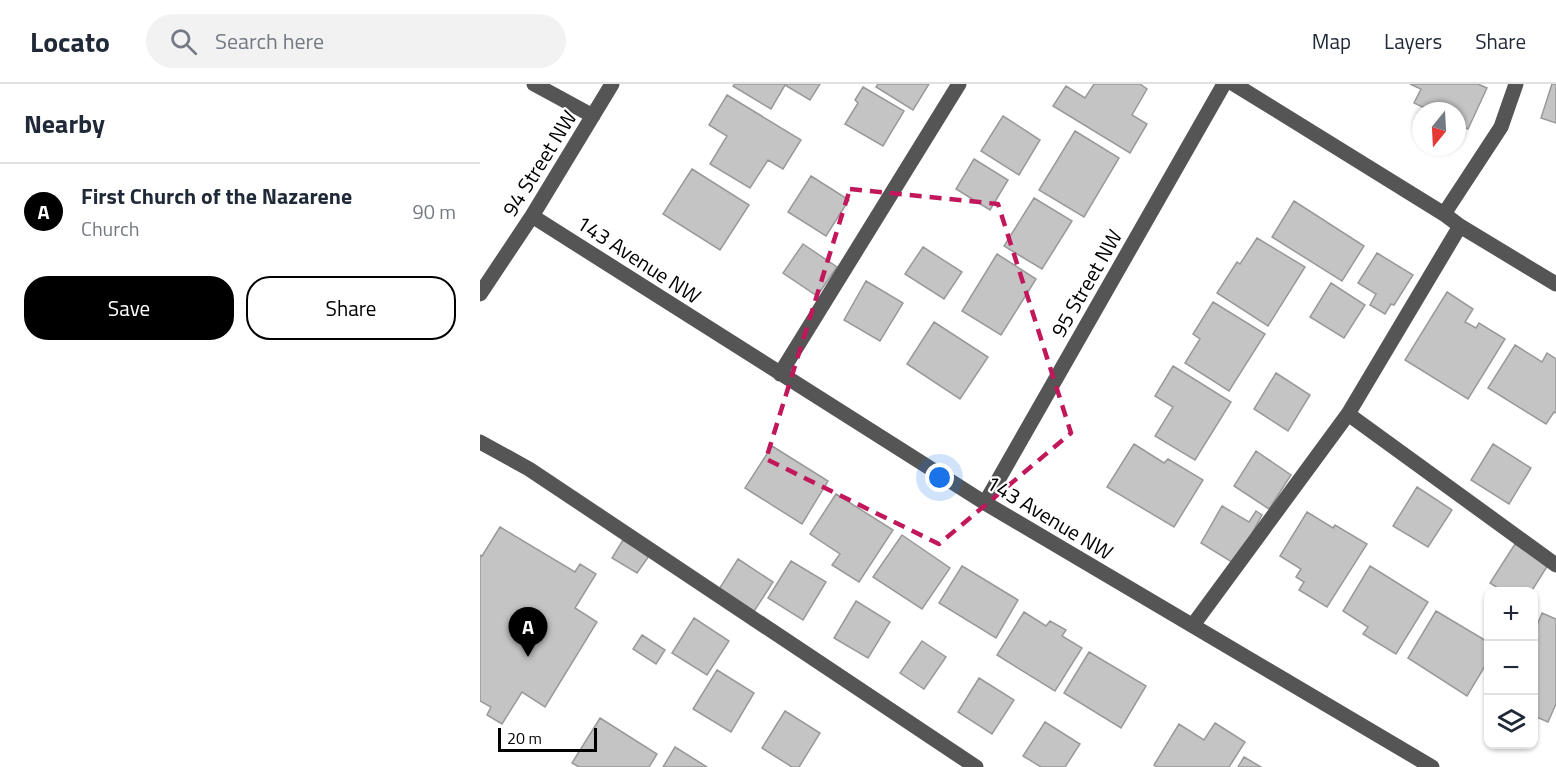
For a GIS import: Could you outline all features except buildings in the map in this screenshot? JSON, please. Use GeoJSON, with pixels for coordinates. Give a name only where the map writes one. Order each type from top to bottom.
{"type":"FeatureCollection","features":[{"type":"Feature","properties":{"kind":"street"},"geometry":{"type":"LineString","coordinates":[[534,84],[593,116]]}},
{"type":"Feature","properties":{"kind":"street","name":"94 Street NW"},"geometry":{"type":"LineString","coordinates":[[480,294],[532,216],[612,84]]}},
{"type":"Feature","properties":{"kind":"street"},"geometry":{"type":"LineString","coordinates":[[780,374],[959,84]]}},
{"type":"Feature","properties":{"kind":"street","name":"95 Street NW"},"geometry":{"type":"LineString","coordinates":[[985,503],[1224,84]]}},
{"type":"Feature","properties":{"kind":"street"},"geometry":{"type":"LineString","coordinates":[[1234,84],[1556,284]]}},
{"type":"Feature","properties":{"kind":"street"},"geometry":{"type":"LineString","coordinates":[[1444,214],[1501,127],[1516,84]]}},
{"type":"Feature","properties":{"kind":"street","name":"143 Avenue NW"},"geometry":{"type":"LineString","coordinates":[[532,216],[985,503],[1432,767]]}},
{"type":"Feature","properties":{"kind":"street"},"geometry":{"type":"LineString","coordinates":[[1193,625],[1348,414],[1460,226]]}},
{"type":"Feature","properties":{"kind":"street"},"geometry":{"type":"LineString","coordinates":[[1348,414],[1556,565]]}},
{"type":"Feature","properties":{"kind":"street"},"geometry":{"type":"LineString","coordinates":[[480,442],[529,469],[976,767]]}},
{"type":"Feature","properties":{"kind":"highlighted area"},"geometry":{"type":"Polygon","coordinates":[[[850,189],[998,204],[1071,433],[939,544],[766,459],[850,189]]]}},
{"type":"Feature","properties":{"kind":"place","name":"First Church of the Nazarene"},"geometry":{"type":"Point","coordinates":[528,657]}}]}
